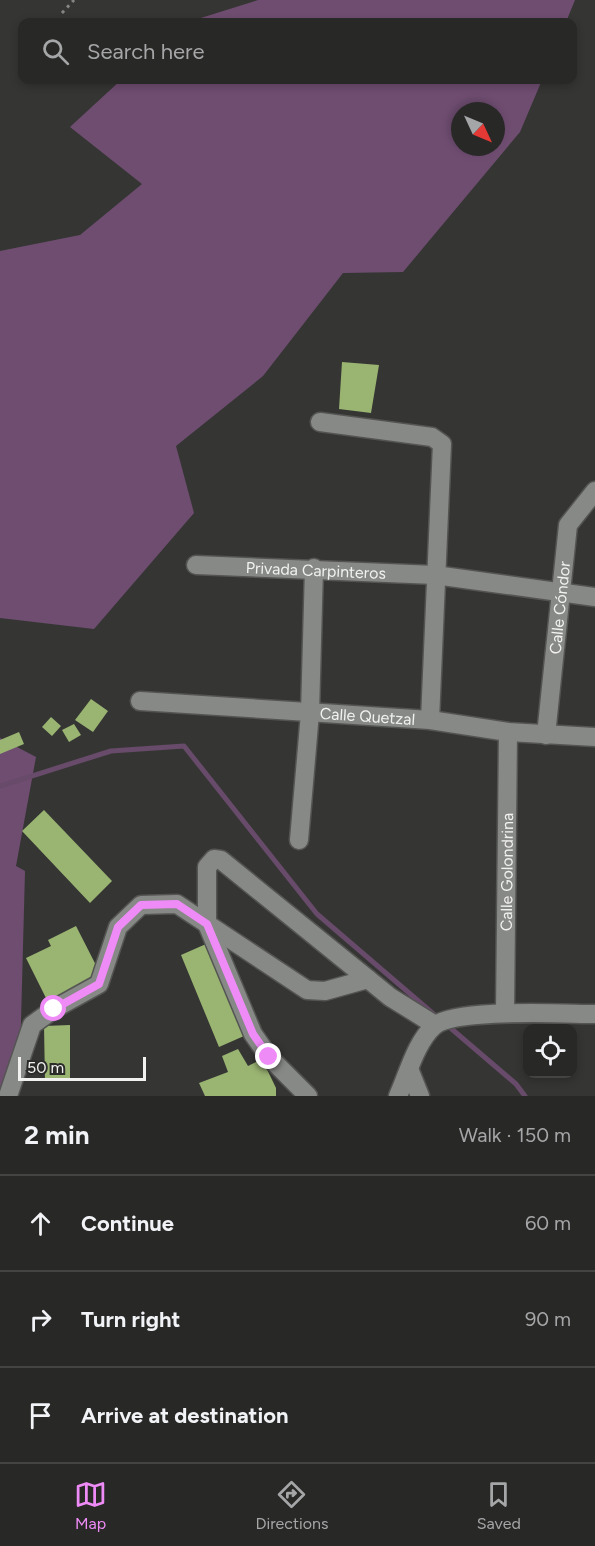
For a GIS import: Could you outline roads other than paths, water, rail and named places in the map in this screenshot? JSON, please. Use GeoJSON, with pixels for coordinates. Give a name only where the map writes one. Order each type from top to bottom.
{"type":"FeatureCollection","features":[{"type":"Feature","properties":{"kind":"street"},"geometry":{"type":"LineString","coordinates":[[320,422],[432,437],[442,444],[430,720]]}},
{"type":"Feature","properties":{"kind":"street","name":"Calle Cóndor"},"geometry":{"type":"LineString","coordinates":[[546,735],[568,525],[595,491]]}},
{"type":"Feature","properties":{"kind":"street","name":"Privada Carpinteros"},"geometry":{"type":"LineString","coordinates":[[196,565],[315,568],[435,575],[595,597]]}},
{"type":"Feature","properties":{"kind":"street"},"geometry":{"type":"LineString","coordinates":[[299,840],[310,713],[315,568]]}},
{"type":"Feature","properties":{"kind":"street","name":"Calle Quetzal"},"geometry":{"type":"LineString","coordinates":[[140,701],[430,720],[508,732],[595,737]]}},
{"type":"Feature","properties":{"kind":"street","name":"Calle Golondrina"},"geometry":{"type":"LineString","coordinates":[[505,1013],[508,732]]}},
{"type":"Feature","properties":{"kind":"street"},"geometry":{"type":"LineString","coordinates":[[308,1096],[269,1057],[253,1034],[207,924],[207,867],[214,859],[221,860],[390,997],[443,1022],[505,1013],[595,1014]]}},
{"type":"Feature","properties":{"kind":"street"},"geometry":{"type":"LineString","coordinates":[[8,1096],[32,1025],[54,1009],[99,984],[118,927],[141,905],[177,904],[307,990],[325,991],[368,980]]}},
{"type":"Feature","properties":{"kind":"street"},"geometry":{"type":"LineString","coordinates":[[398,1096],[423,1040],[443,1022]]}},
{"type":"Feature","properties":{"kind":"street"},"geometry":{"type":"LineString","coordinates":[[410,1071],[420,1096]]}},
{"type":"Feature","properties":{"kind":"waterway"},"geometry":{"type":"LineString","coordinates":[[0,786],[111,751],[184,746],[317,914],[437,1017]]}},
{"type":"Feature","properties":{"kind":"waterway"},"geometry":{"type":"LineString","coordinates":[[447,1025],[516,1084],[525,1096]]}}]}
